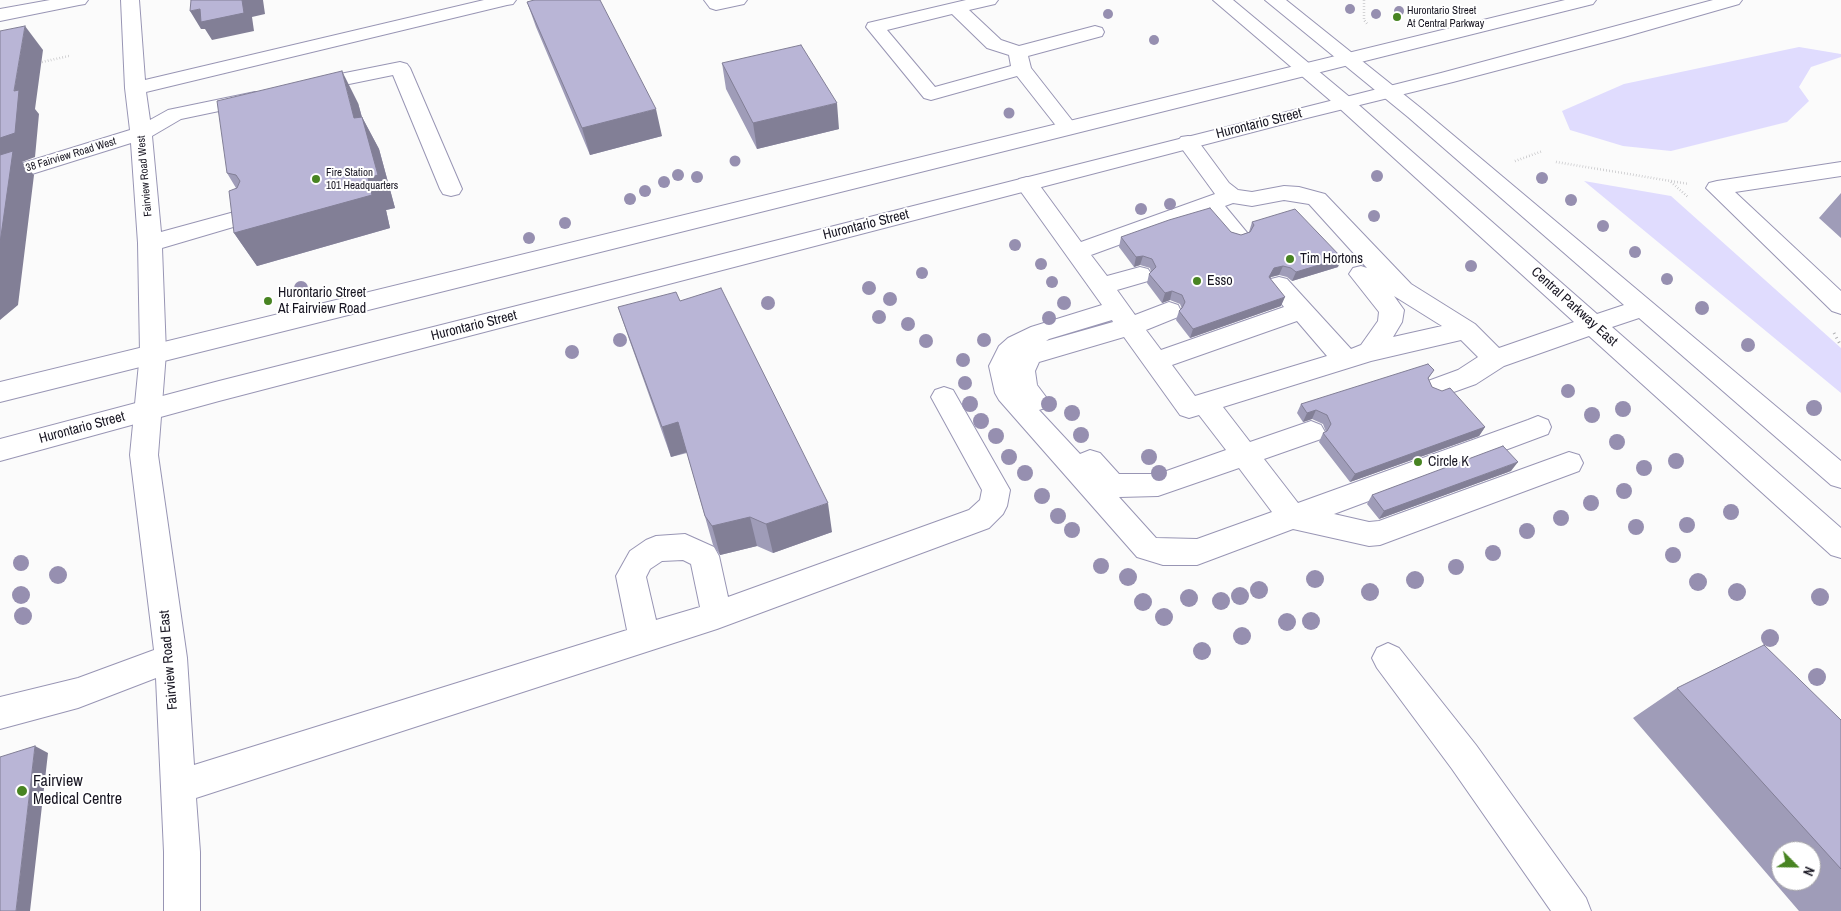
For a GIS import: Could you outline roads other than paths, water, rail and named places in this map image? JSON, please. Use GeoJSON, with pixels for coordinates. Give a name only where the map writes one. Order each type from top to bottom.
{"type":"FeatureCollection","features":[{"type":"Feature","properties":{"kind":"main road"},"geometry":{"type":"LineString","coordinates":[[0,15],[79,0]]}},
{"type":"Feature","properties":{"kind":"main road","name":"Fairview Road West"},"geometry":{"type":"LineString","coordinates":[[130,0],[135,88],[141,133],[150,243],[153,353]]}},
{"type":"Feature","properties":{"kind":"main road"},"geometry":{"type":"LineString","coordinates":[[135,88],[507,0]]}},
{"type":"Feature","properties":{"kind":"main road"},"geometry":{"type":"LineString","coordinates":[[713,0],[716,4],[738,0]]}},
{"type":"Feature","properties":{"kind":"main road"},"geometry":{"type":"LineString","coordinates":[[989,0],[875,27],[931,94],[1019,60],[1048,46],[1095,32]]}},
{"type":"Feature","properties":{"kind":"main road","name":"Central Parkway East"},"geometry":{"type":"LineString","coordinates":[[1222,0],[1345,103],[1841,546]]}},
{"type":"Feature","properties":{"kind":"main road"},"geometry":{"type":"LineString","coordinates":[[1274,0],[1349,58],[1841,477]]}},
{"type":"Feature","properties":{"kind":"main road"},"geometry":{"type":"LineString","coordinates":[[0,392],[1588,0]]}},
{"type":"Feature","properties":{"kind":"main road","name":"Hurontario Street"},"geometry":{"type":"LineString","coordinates":[[0,450],[148,410],[1598,38],[1733,0]]}},
{"type":"Feature","properties":{"kind":"main road"},"geometry":{"type":"LineString","coordinates":[[956,8],[994,44],[1019,60],[1068,128]]}},
{"type":"Feature","properties":{"kind":"main road","name":"38 Fairview Road West"},"geometry":{"type":"LineString","coordinates":[[0,176],[141,133],[175,114],[400,68],[451,189]]}},
{"type":"Feature","properties":{"kind":"main road"},"geometry":{"type":"LineString","coordinates":[[1188,142],[1221,188],[1232,196],[1252,199],[1284,193],[1298,194],[1317,199],[1402,290],[1466,330],[1495,359]]}},
{"type":"Feature","properties":{"kind":"main road"},"geometry":{"type":"LineString","coordinates":[[1841,169],[1716,188],[1841,305]]}},
{"type":"Feature","properties":{"kind":"main road"},"geometry":{"type":"LineString","coordinates":[[1027,184],[1189,408],[1370,352],[1466,330]]}},
{"type":"Feature","properties":{"kind":"main road"},"geometry":{"type":"LineString","coordinates":[[1284,193],[1297,204],[1392,310],[1390,322],[1370,352]]}},
{"type":"Feature","properties":{"kind":"main road"},"geometry":{"type":"LineString","coordinates":[[1076,252],[1232,196]]}},
{"type":"Feature","properties":{"kind":"main road"},"geometry":{"type":"LineString","coordinates":[[1210,204],[1237,235]]}},
{"type":"Feature","properties":{"kind":"main road"},"geometry":{"type":"LineString","coordinates":[[150,243],[249,215]]}},
{"type":"Feature","properties":{"kind":"main road"},"geometry":{"type":"LineString","coordinates":[[1102,286],[1140,275]]}},
{"type":"Feature","properties":{"kind":"main road"},"geometry":{"type":"LineString","coordinates":[[1279,285],[1346,360]]}},
{"type":"Feature","properties":{"kind":"main road"},"geometry":{"type":"LineString","coordinates":[[1437,388],[1467,376],[1495,359],[1641,308]]}},
{"type":"Feature","properties":{"kind":"main road"},"geometry":{"type":"LineString","coordinates":[[1156,361],[1302,310]]}},
{"type":"Feature","properties":{"kind":"main road"},"geometry":{"type":"LineString","coordinates":[[1169,311],[1124,317],[1040,333],[1017,345],[1008,353],[1002,366],[1008,393],[1147,548],[1163,552],[1197,552],[1538,427]]}},
{"type":"Feature","properties":{"kind":"main road"},"geometry":{"type":"LineString","coordinates":[[1124,317],[1030,355],[1022,371],[1024,388],[1112,486],[1158,485],[1311,432]]}},
{"type":"Feature","properties":{"kind":"main road","name":"Fairview Road East"},"geometry":{"type":"LineString","coordinates":[[153,353],[144,455],[171,658],[182,852],[182,911]]}},
{"type":"Feature","properties":{"kind":"main road"},"geometry":{"type":"LineString","coordinates":[[178,787],[230,768],[717,616],[979,519],[987,514],[993,506],[996,490],[944,397]]}},
{"type":"Feature","properties":{"kind":"main road"},"geometry":{"type":"LineString","coordinates":[[1205,403],[1292,517],[1369,534],[1380,533],[1568,463]]}},
{"type":"Feature","properties":{"kind":"main road"},"geometry":{"type":"LineString","coordinates":[[644,640],[631,576],[640,560],[656,549],[686,547],[704,556],[717,616]]}},
{"type":"Feature","properties":{"kind":"main road"},"geometry":{"type":"LineString","coordinates":[[0,713],[78,693],[171,658]]}},
{"type":"Feature","properties":{"kind":"main road"},"geometry":{"type":"LineString","coordinates":[[1388,658],[1464,757],[1573,911]]}},
{"type":"Feature","properties":{"kind":"place","name":"Hurontario Street At Central Parkway"},"geometry":{"type":"Point","coordinates":[1397,17]}},
{"type":"Feature","properties":{"kind":"place","name":"Fire Station 101 Headquarters"},"geometry":{"type":"Point","coordinates":[316,179]}},
{"type":"Feature","properties":{"kind":"place","name":"Tim Hortons"},"geometry":{"type":"Point","coordinates":[1290,259]}},
{"type":"Feature","properties":{"kind":"place","name":"Esso"},"geometry":{"type":"Point","coordinates":[1197,281]}},
{"type":"Feature","properties":{"kind":"place","name":"Hurontario Street At Fairview Road"},"geometry":{"type":"Point","coordinates":[268,301]}},
{"type":"Feature","properties":{"kind":"place","name":"Circle K"},"geometry":{"type":"Point","coordinates":[1418,462]}},
{"type":"Feature","properties":{"kind":"place","name":"Fairview Medical Centre"},"geometry":{"type":"Point","coordinates":[22,791]}}]}
